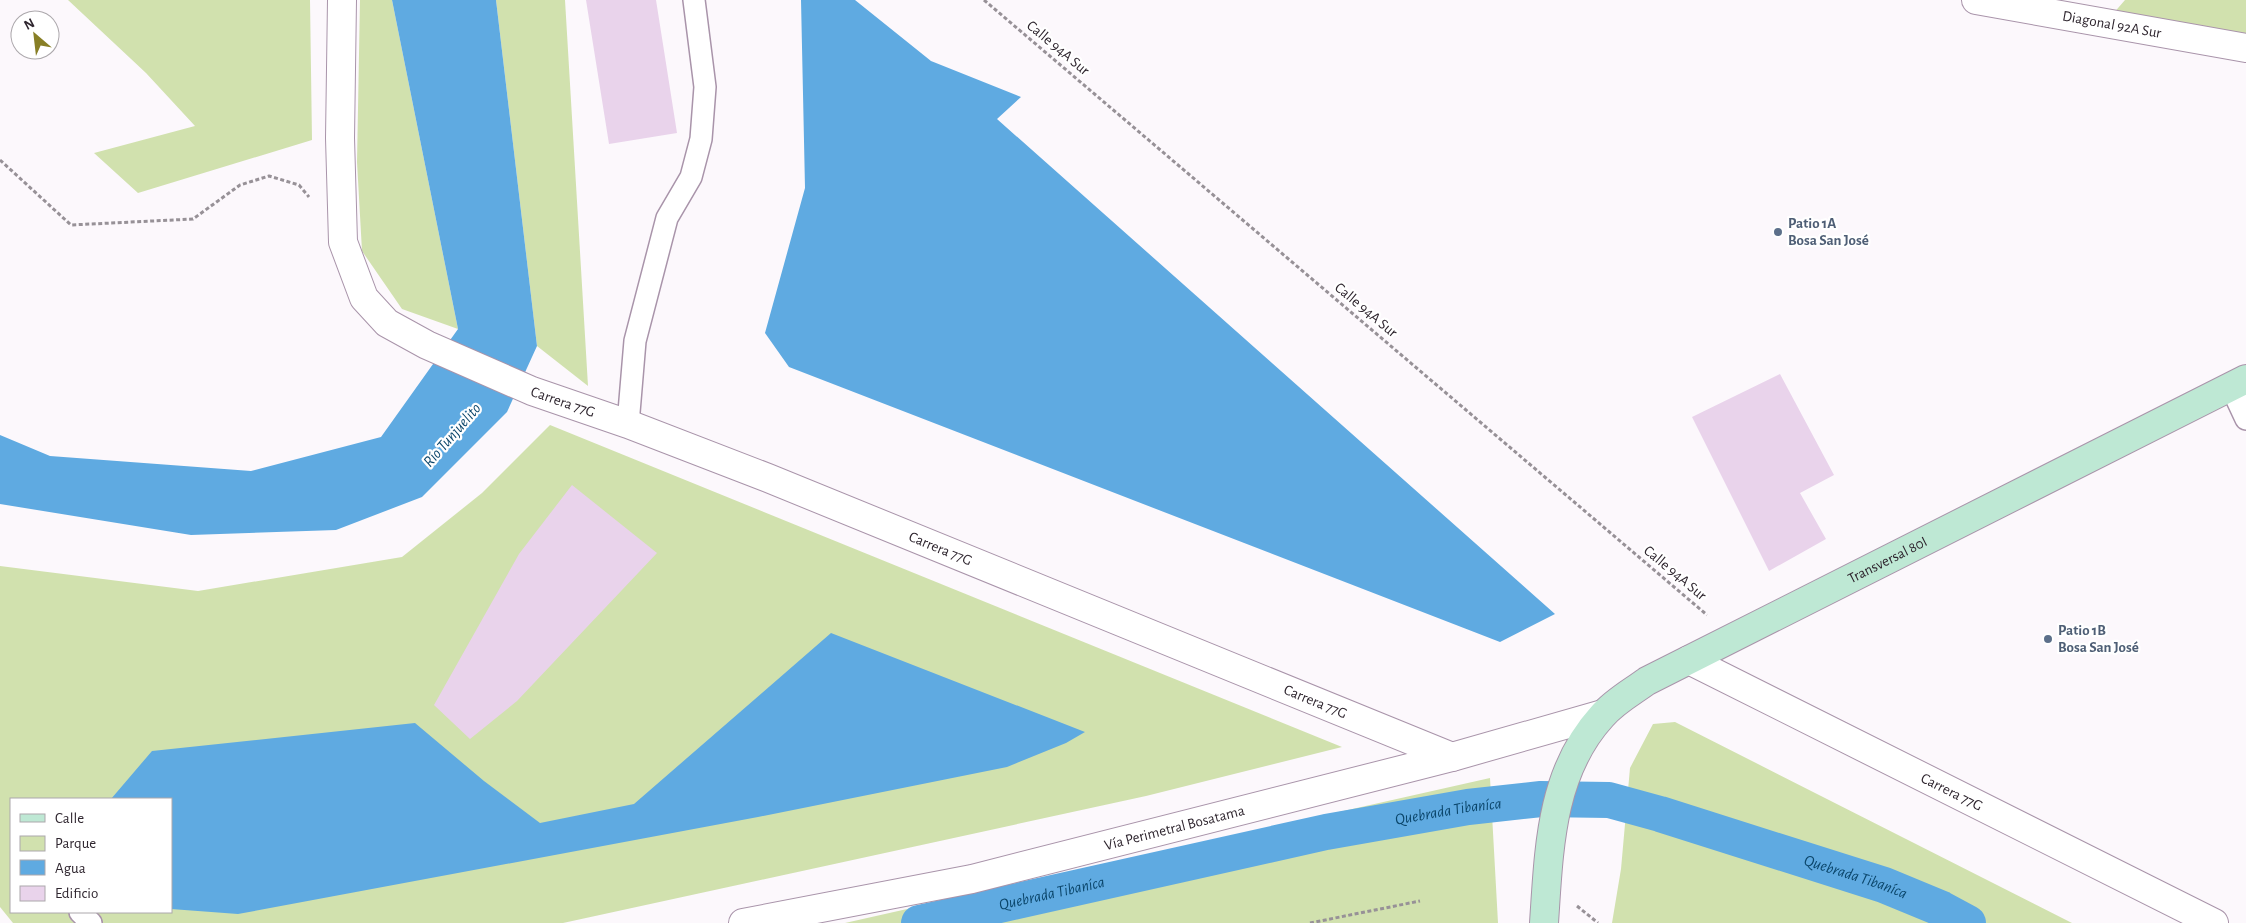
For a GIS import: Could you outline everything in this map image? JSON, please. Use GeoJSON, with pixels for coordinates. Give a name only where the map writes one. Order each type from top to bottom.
{"type":"FeatureCollection","features":[{"type":"Feature","properties":{"kind":"main road","name":"Transversal 80I"},"geometry":{"type":"LineString","coordinates":[[1544,923],[1551,830],[1569,765],[1583,738],[1603,714],[1622,698],[1647,681],[2239,383]]}},
{"type":"Feature","properties":{"kind":"street","name":"Carrera 77G"},"geometry":{"type":"LineString","coordinates":[[342,0],[340,138],[342,242],[364,298],[387,323],[427,345],[532,390],[628,424],[768,478],[1452,757]]}},
{"type":"Feature","properties":{"kind":"street","name":"Diagonal 92A Sur"},"geometry":{"type":"LineString","coordinates":[[1976,0],[2246,48]]}},
{"type":"Feature","properties":{"kind":"street","name":"Carrera 77G"},"geometry":{"type":"LineString","coordinates":[[1689,660],[2214,923]]}},
{"type":"Feature","properties":{"kind":"street","name":"Vía Perimetral Bosatama"},"geometry":{"type":"LineString","coordinates":[[743,923],[972,878],[1452,757],[1603,714]]}},
{"type":"Feature","properties":{"kind":"lane"},"geometry":{"type":"LineString","coordinates":[[628,424],[635,342],[667,218],[690,176],[701,139],[705,87],[694,0]]}},
{"type":"Feature","properties":{"kind":"lane"},"geometry":{"type":"LineString","coordinates":[[2239,383],[2246,419]]}},
{"type":"Feature","properties":{"kind":"lane"},"geometry":{"type":"LineString","coordinates":[[81,913],[91,923]]}},
{"type":"Feature","properties":{"kind":"path","name":"Calle 94A Sur"},"geometry":{"type":"LineString","coordinates":[[984,0],[1734,638]]}},
{"type":"Feature","properties":{"kind":"path"},"geometry":{"type":"LineString","coordinates":[[0,160],[71,225],[193,219],[240,185],[269,176],[299,185],[310,199]]}},
{"type":"Feature","properties":{"kind":"path"},"geometry":{"type":"LineString","coordinates":[[1310,923],[1420,901]]}},
{"type":"Feature","properties":{"kind":"green space"},"geometry":{"type":"Polygon","coordinates":[[[68,0],[310,0],[312,140],[138,193],[94,153],[195,126],[146,73],[68,0]]]}},
{"type":"Feature","properties":{"kind":"green space"},"geometry":{"type":"Polygon","coordinates":[[[360,0],[392,0],[458,329],[402,309],[362,251],[357,162],[360,0]]]}},
{"type":"Feature","properties":{"kind":"green space"},"geometry":{"type":"Polygon","coordinates":[[[496,0],[565,0],[588,386],[537,346],[496,0]]]}},
{"type":"Feature","properties":{"kind":"green space"},"geometry":{"type":"Polygon","coordinates":[[[2125,0],[2246,0],[2246,34],[2112,15],[2125,0]]]}},
{"type":"Feature","properties":{"kind":"green space"},"geometry":{"type":"Polygon","coordinates":[[[550,425],[1342,747],[1146,796],[563,923],[13,923],[0,907],[0,566],[198,591],[402,557],[482,493],[550,425]]]}},
{"type":"Feature","properties":{"kind":"green space"},"geometry":{"type":"Polygon","coordinates":[[[1675,722],[2072,923],[1612,923],[1621,869],[1630,768],[1653,724],[1675,722]]]}},
{"type":"Feature","properties":{"kind":"green space"},"geometry":{"type":"Polygon","coordinates":[[[1490,778],[1498,923],[845,923],[1490,778]]]}},
{"type":"Feature","properties":{"kind":"water","name":"Río Tunjuelito"},"geometry":{"type":"Polygon","coordinates":[[[392,0],[496,0],[537,346],[507,412],[422,497],[336,530],[191,535],[0,504],[0,435],[50,456],[251,471],[381,437],[458,329],[392,0]]]}},
{"type":"Feature","properties":{"kind":"water"},"geometry":{"type":"Polygon","coordinates":[[[801,0],[855,0],[931,61],[1021,97],[997,119],[1555,614],[1500,642],[789,367],[765,333],[805,188],[801,0]]]}},
{"type":"Feature","properties":{"kind":"water"},"geometry":{"type":"Polygon","coordinates":[[[831,633],[1085,732],[1066,743],[1007,767],[758,817],[238,914],[172,909],[172,798],[112,798],[152,751],[415,723],[484,781],[540,823],[634,804],[831,633]]]}},
{"type":"Feature","properties":{"kind":"building"},"geometry":{"type":"Polygon","coordinates":[[[586,0],[656,0],[677,133],[609,144],[586,0]]]}},
{"type":"Feature","properties":{"kind":"building"},"geometry":{"type":"Polygon","coordinates":[[[1780,374],[1834,475],[1800,493],[1826,539],[1769,571],[1692,417],[1780,374]]]}},
{"type":"Feature","properties":{"kind":"building"},"geometry":{"type":"Polygon","coordinates":[[[572,485],[657,553],[517,701],[470,739],[434,705],[519,554],[572,485]]]}},
{"type":"Feature","properties":{"kind":"waterway","name":"Quebrada Tibaníca"},"geometry":{"type":"LineString","coordinates":[[919,923],[1326,832],[1468,807],[1541,799],[1609,800],[1660,814],[1884,885],[1942,909],[1968,923]]}},
{"type":"Feature","properties":{"kind":"place","name":"Patio 1A Bosa San José"},"geometry":{"type":"Point","coordinates":[1778,232]}},
{"type":"Feature","properties":{"kind":"place","name":"Patio 1B Bosa San José"},"geometry":{"type":"Point","coordinates":[2048,639]}}]}
